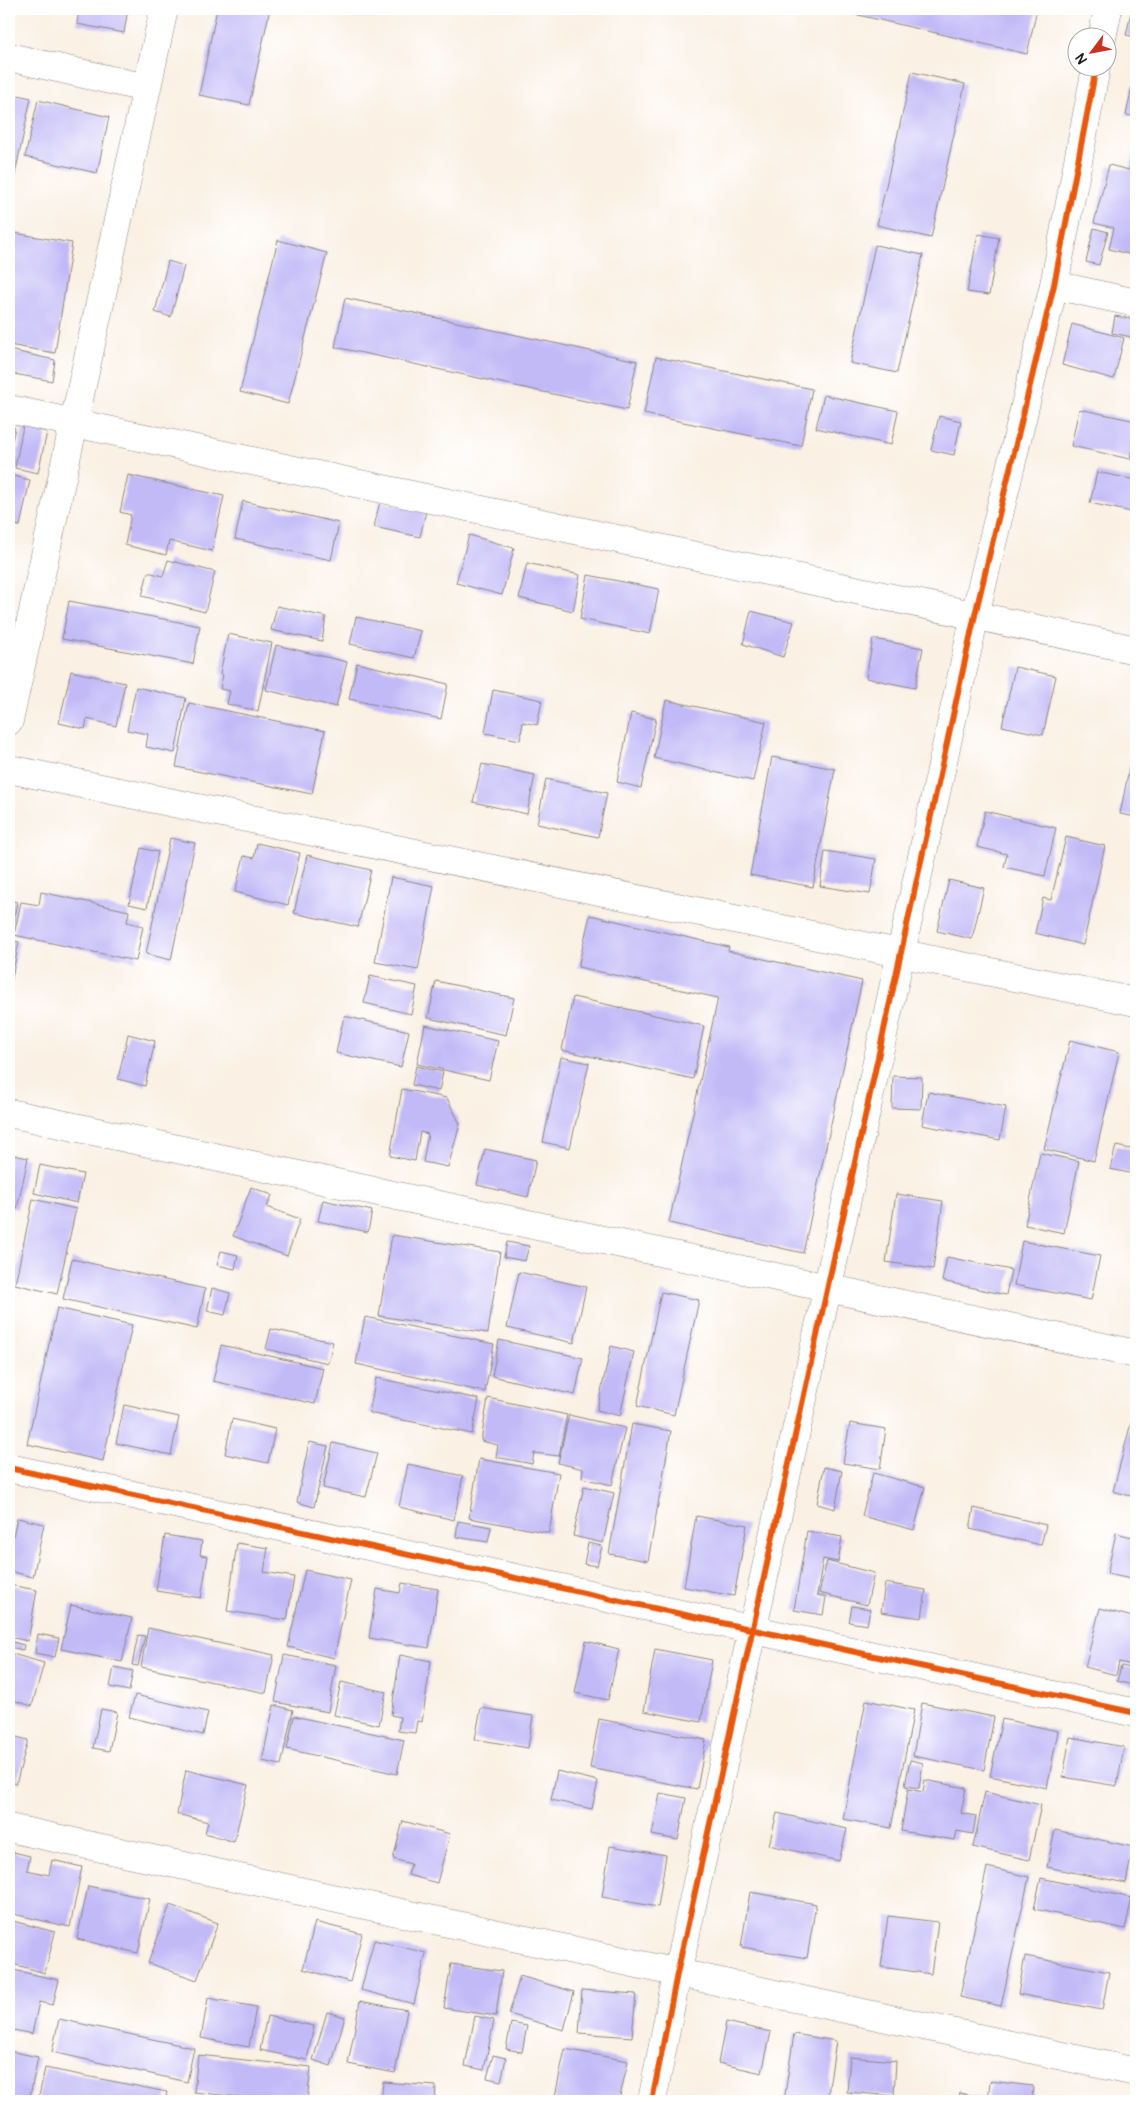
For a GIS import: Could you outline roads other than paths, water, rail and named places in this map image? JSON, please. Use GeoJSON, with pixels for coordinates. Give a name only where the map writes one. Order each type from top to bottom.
{"type":"FeatureCollection","features":[{"type":"Feature","properties":{"kind":"street"},"geometry":{"type":"LineString","coordinates":[[9,721],[164,9]]}},
{"type":"Feature","properties":{"kind":"street"},"geometry":{"type":"LineString","coordinates":[[1104,28],[1108,9]]}},
{"type":"Feature","properties":{"kind":"street"},"geometry":{"type":"LineString","coordinates":[[9,57],[146,88]]}},
{"type":"Feature","properties":{"kind":"street"},"geometry":{"type":"LineString","coordinates":[[652,2101],[677,1974],[975,615],[1054,285],[1094,78]]}},
{"type":"Feature","properties":{"kind":"street"},"geometry":{"type":"LineString","coordinates":[[1054,285],[1136,303]]}},
{"type":"Feature","properties":{"kind":"street"},"geometry":{"type":"LineString","coordinates":[[9,409],[1136,650]]}},
{"type":"Feature","properties":{"kind":"street"},"geometry":{"type":"LineString","coordinates":[[9,769],[1136,1002]]}},
{"type":"Feature","properties":{"kind":"street"},"geometry":{"type":"LineString","coordinates":[[9,1113],[1136,1354]]}},
{"type":"Feature","properties":{"kind":"street"},"geometry":{"type":"LineString","coordinates":[[9,1468],[753,1632],[1136,1713]]}},
{"type":"Feature","properties":{"kind":"street"},"geometry":{"type":"LineString","coordinates":[[9,1828],[1136,2072]]}}]}
